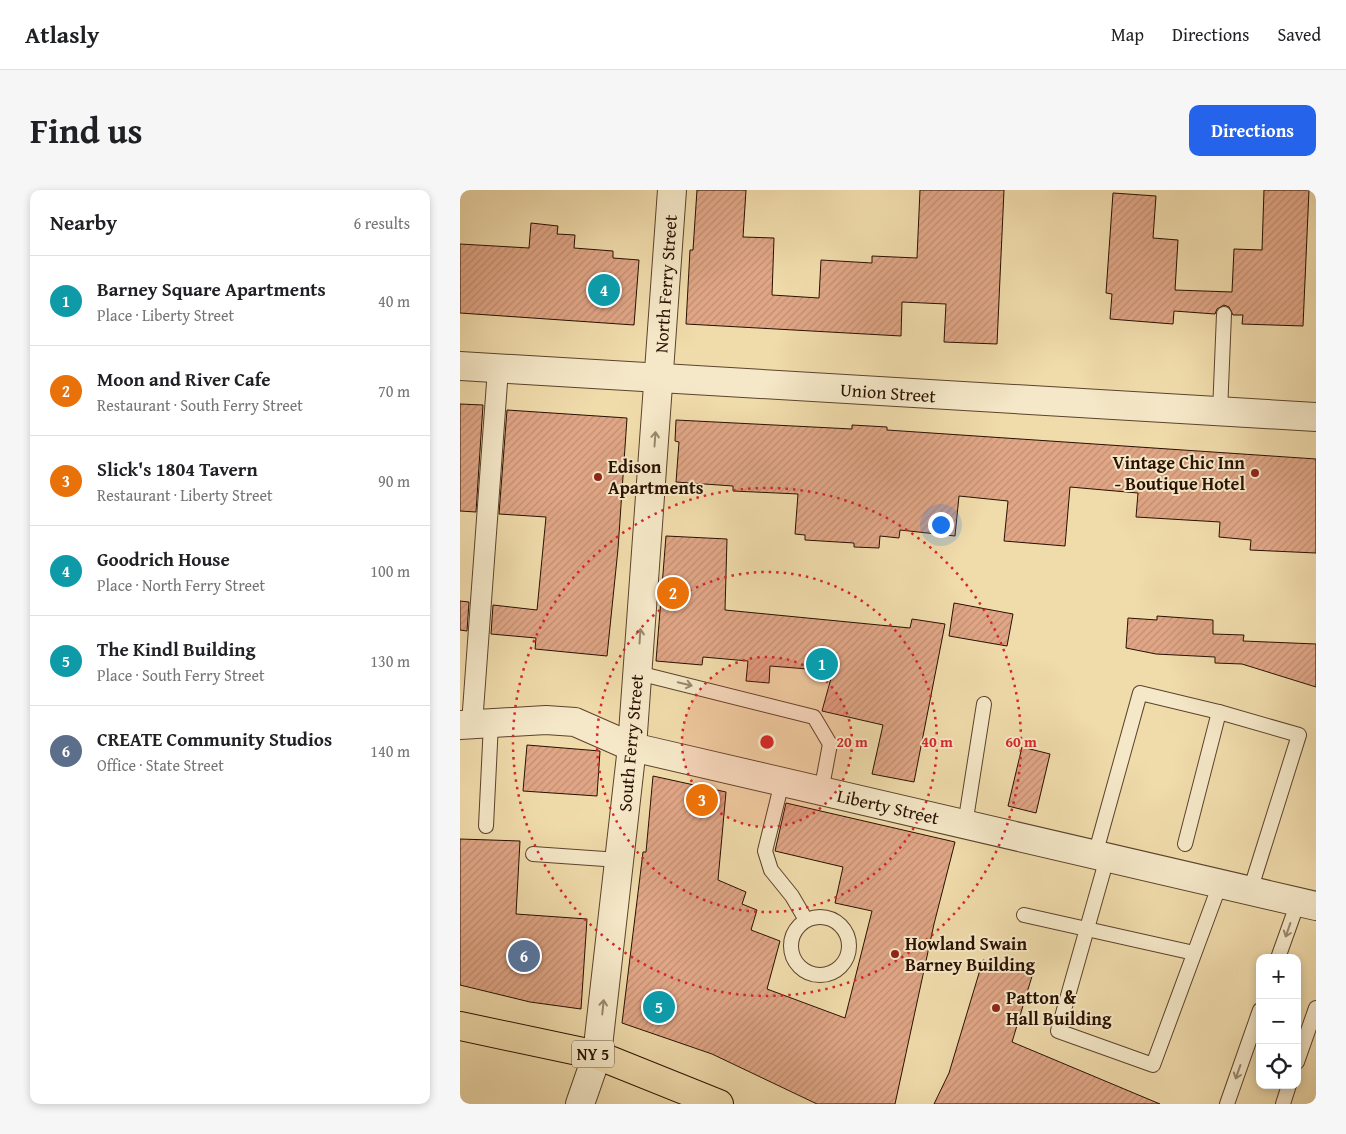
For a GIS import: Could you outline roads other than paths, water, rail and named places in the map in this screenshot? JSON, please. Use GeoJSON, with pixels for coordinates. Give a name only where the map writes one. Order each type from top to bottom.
{"type":"FeatureCollection","features":[{"type":"Feature","properties":{"kind":"main road","name":"NY 5"},"geometry":{"type":"LineString","coordinates":[[460,1026],[597,1055],[719,1104]]}},
{"type":"Feature","properties":{"kind":"street","name":"North Ferry Street"},"geometry":{"type":"LineString","coordinates":[[660,379],[672,190]]}},
{"type":"Feature","properties":{"kind":"street","name":"Union Street"},"geometry":{"type":"LineString","coordinates":[[460,366],[1316,417]]}},
{"type":"Feature","properties":{"kind":"street"},"geometry":{"type":"LineString","coordinates":[[474,724],[498,369]]}},
{"type":"Feature","properties":{"kind":"street","name":"South Ferry Street"},"geometry":{"type":"LineString","coordinates":[[580,1104],[597,1055],[632,747],[660,379]]}},
{"type":"Feature","properties":{"kind":"street","name":"Liberty Street"},"geometry":{"type":"LineString","coordinates":[[474,724],[546,720],[575,722],[632,747],[1307,904]]}},
{"type":"Feature","properties":{"kind":"lane"},"geometry":{"type":"LineString","coordinates":[[1220,412],[1224,314]]}},
{"type":"Feature","properties":{"kind":"lane"},"geometry":{"type":"LineString","coordinates":[[638,672],[814,717],[830,744],[821,792]]}},
{"type":"Feature","properties":{"kind":"lane"},"geometry":{"type":"LineString","coordinates":[[1220,884],[1153,1065],[1058,1031],[1088,930],[1101,856],[1140,693],[1219,712],[1299,735],[1250,891]]}},
{"type":"Feature","properties":{"kind":"lane"},"geometry":{"type":"LineString","coordinates":[[965,825],[984,704]]}},
{"type":"Feature","properties":{"kind":"lane"},"geometry":{"type":"LineString","coordinates":[[1185,844],[1219,712]]}},
{"type":"Feature","properties":{"kind":"lane"},"geometry":{"type":"LineString","coordinates":[[474,724],[486,826]]}},
{"type":"Feature","properties":{"kind":"lane"},"geometry":{"type":"LineString","coordinates":[[782,782],[765,851],[771,870],[792,896],[806,920]]}},
{"type":"Feature","properties":{"kind":"lane"},"geometry":{"type":"LineString","coordinates":[[533,854],[619,860]]}},
{"type":"Feature","properties":{"kind":"lane"},"geometry":{"type":"LineString","coordinates":[[1280,954],[1307,904]]}},
{"type":"Feature","properties":{"kind":"lane"},"geometry":{"type":"LineString","coordinates":[[1024,915],[1194,953]]}},
{"type":"Feature","properties":{"kind":"lane"},"geometry":{"type":"LineString","coordinates":[[826,917],[842,926],[850,944],[849,954],[837,970],[828,974],[810,974],[795,961],[791,943],[794,934],[806,920],[826,917]]}},
{"type":"Feature","properties":{"kind":"lane"},"geometry":{"type":"LineString","coordinates":[[1301,1051],[1316,1008]]}},
{"type":"Feature","properties":{"kind":"lane"},"geometry":{"type":"LineString","coordinates":[[1227,1104],[1256,1021]]}},
{"type":"Feature","properties":{"kind":"lane"},"geometry":{"type":"LineString","coordinates":[[1283,1104],[1288,1089]]}},
{"type":"Feature","properties":{"kind":"place","name":"Goodrich House"},"geometry":{"type":"Point","coordinates":[604,290]}},
{"type":"Feature","properties":{"kind":"place","name":"Vintage Chic Inn - Boutique Hotel"},"geometry":{"type":"Point","coordinates":[1255,473]}},
{"type":"Feature","properties":{"kind":"place","name":"Edison Apartments"},"geometry":{"type":"Point","coordinates":[598,477]}},
{"type":"Feature","properties":{"kind":"place","name":"Moon and River Cafe"},"geometry":{"type":"Point","coordinates":[673,593]}},
{"type":"Feature","properties":{"kind":"place","name":"Barney Square Apartments"},"geometry":{"type":"Point","coordinates":[822,664]}},
{"type":"Feature","properties":{"kind":"place","name":"Slick's 1804 Tavern"},"geometry":{"type":"Point","coordinates":[702,800]}},
{"type":"Feature","properties":{"kind":"place","name":"Howland Swain Barney Building"},"geometry":{"type":"Point","coordinates":[895,954]}},
{"type":"Feature","properties":{"kind":"place","name":"CREATE Community Studios"},"geometry":{"type":"Point","coordinates":[524,956]}},
{"type":"Feature","properties":{"kind":"place","name":"The Kindl Building"},"geometry":{"type":"Point","coordinates":[659,1007]}},
{"type":"Feature","properties":{"kind":"place","name":"Patton & Hall Building"},"geometry":{"type":"Point","coordinates":[996,1008]}}]}
